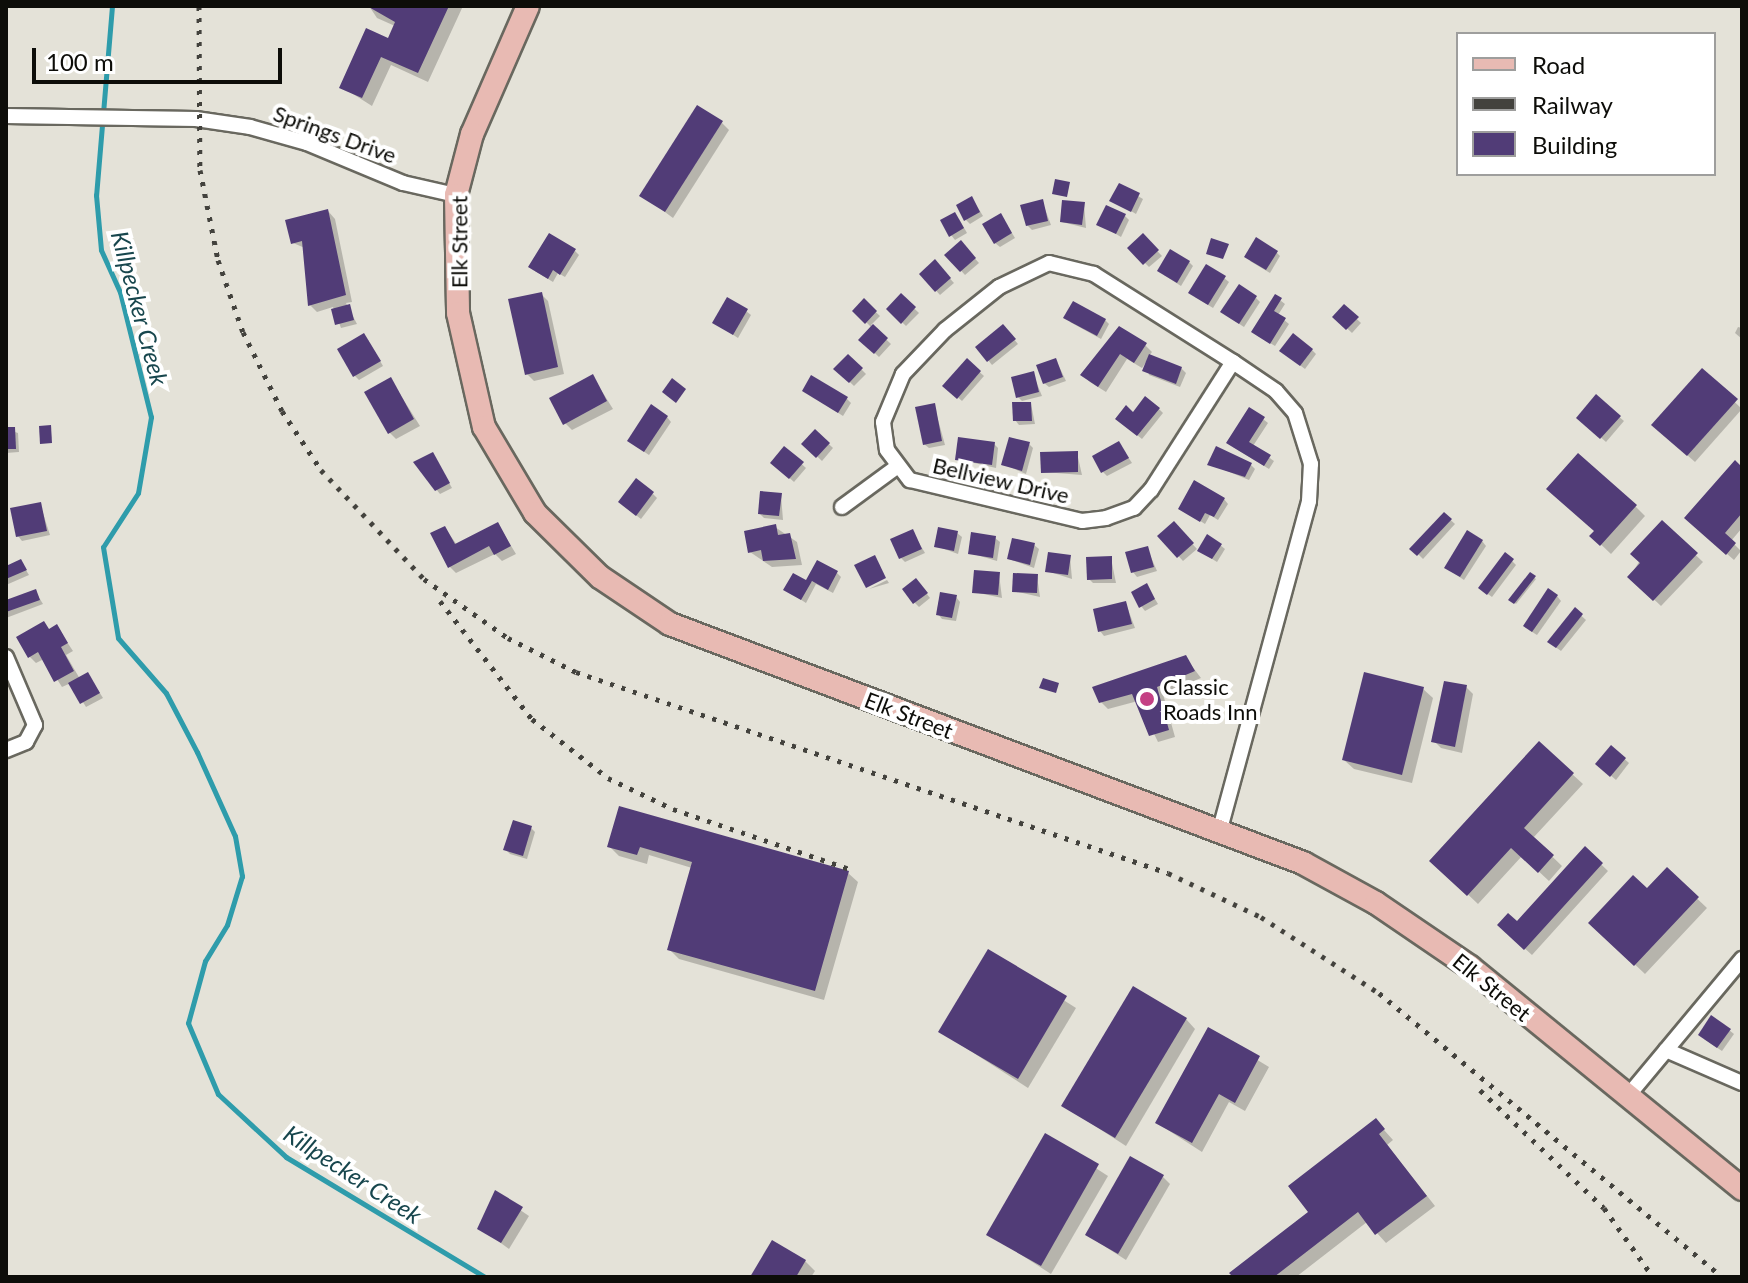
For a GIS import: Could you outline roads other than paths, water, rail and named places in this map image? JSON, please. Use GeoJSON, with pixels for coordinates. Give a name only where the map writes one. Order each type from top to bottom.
{"type":"FeatureCollection","features":[{"type":"Feature","properties":{"kind":"main road","name":"Elk Street"},"geometry":{"type":"LineString","coordinates":[[528,6],[472,134],[456,195],[458,313],[484,427],[535,513],[600,577],[670,624],[1220,829],[1303,863],[1376,903],[1470,967],[1742,1189]]}},
{"type":"Feature","properties":{"kind":"street","name":"Springs Drive"},"geometry":{"type":"LineString","coordinates":[[6,116],[196,119],[250,127],[307,143],[403,183],[456,195]]}},
{"type":"Feature","properties":{"kind":"street"},"geometry":{"type":"LineString","coordinates":[[842,507],[895,468],[883,422],[903,374],[945,330],[1028,269],[1060,263],[1094,274],[1276,391],[1295,413],[1311,464],[1309,501],[1220,829]]}},
{"type":"Feature","properties":{"kind":"street","name":"Bellview Drive"},"geometry":{"type":"LineString","coordinates":[[895,468],[934,490],[1082,521],[1106,518],[1134,508],[1151,490],[1233,362]]}},
{"type":"Feature","properties":{"kind":"street"},"geometry":{"type":"LineString","coordinates":[[6,657],[35,725],[26,742],[6,750]]}},
{"type":"Feature","properties":{"kind":"street"},"geometry":{"type":"LineString","coordinates":[[1627,1097],[1742,959]]}},
{"type":"Feature","properties":{"kind":"street"},"geometry":{"type":"LineString","coordinates":[[1666,1050],[1742,1083]]}},
{"type":"Feature","properties":{"kind":"waterway","name":"Killpecker Creek"},"geometry":{"type":"LineString","coordinates":[[112,6],[96,195],[101,250],[120,292],[151,417],[138,493],[103,547],[118,638],[166,693],[197,752],[235,836],[242,876],[227,925],[205,961],[188,1023],[218,1094],[286,1157],[485,1277]]}},
{"type":"Feature","properties":{"kind":"railway"},"geometry":{"type":"LineString","coordinates":[[199,6],[200,170],[218,260],[243,332],[282,411],[321,470],[424,579],[508,638],[576,672],[1168,873],[1261,917],[1379,993],[1722,1277]]}},
{"type":"Feature","properties":{"kind":"railway"},"geometry":{"type":"LineString","coordinates":[[440,601],[532,719],[608,778],[673,809],[849,869]]}},
{"type":"Feature","properties":{"kind":"railway"},"geometry":{"type":"LineString","coordinates":[[1480,1090],[1604,1208],[1653,1277]]}},
{"type":"Feature","properties":{"kind":"place","name":"Classic Roads Inn"},"geometry":{"type":"Point","coordinates":[1147,699]}}]}
